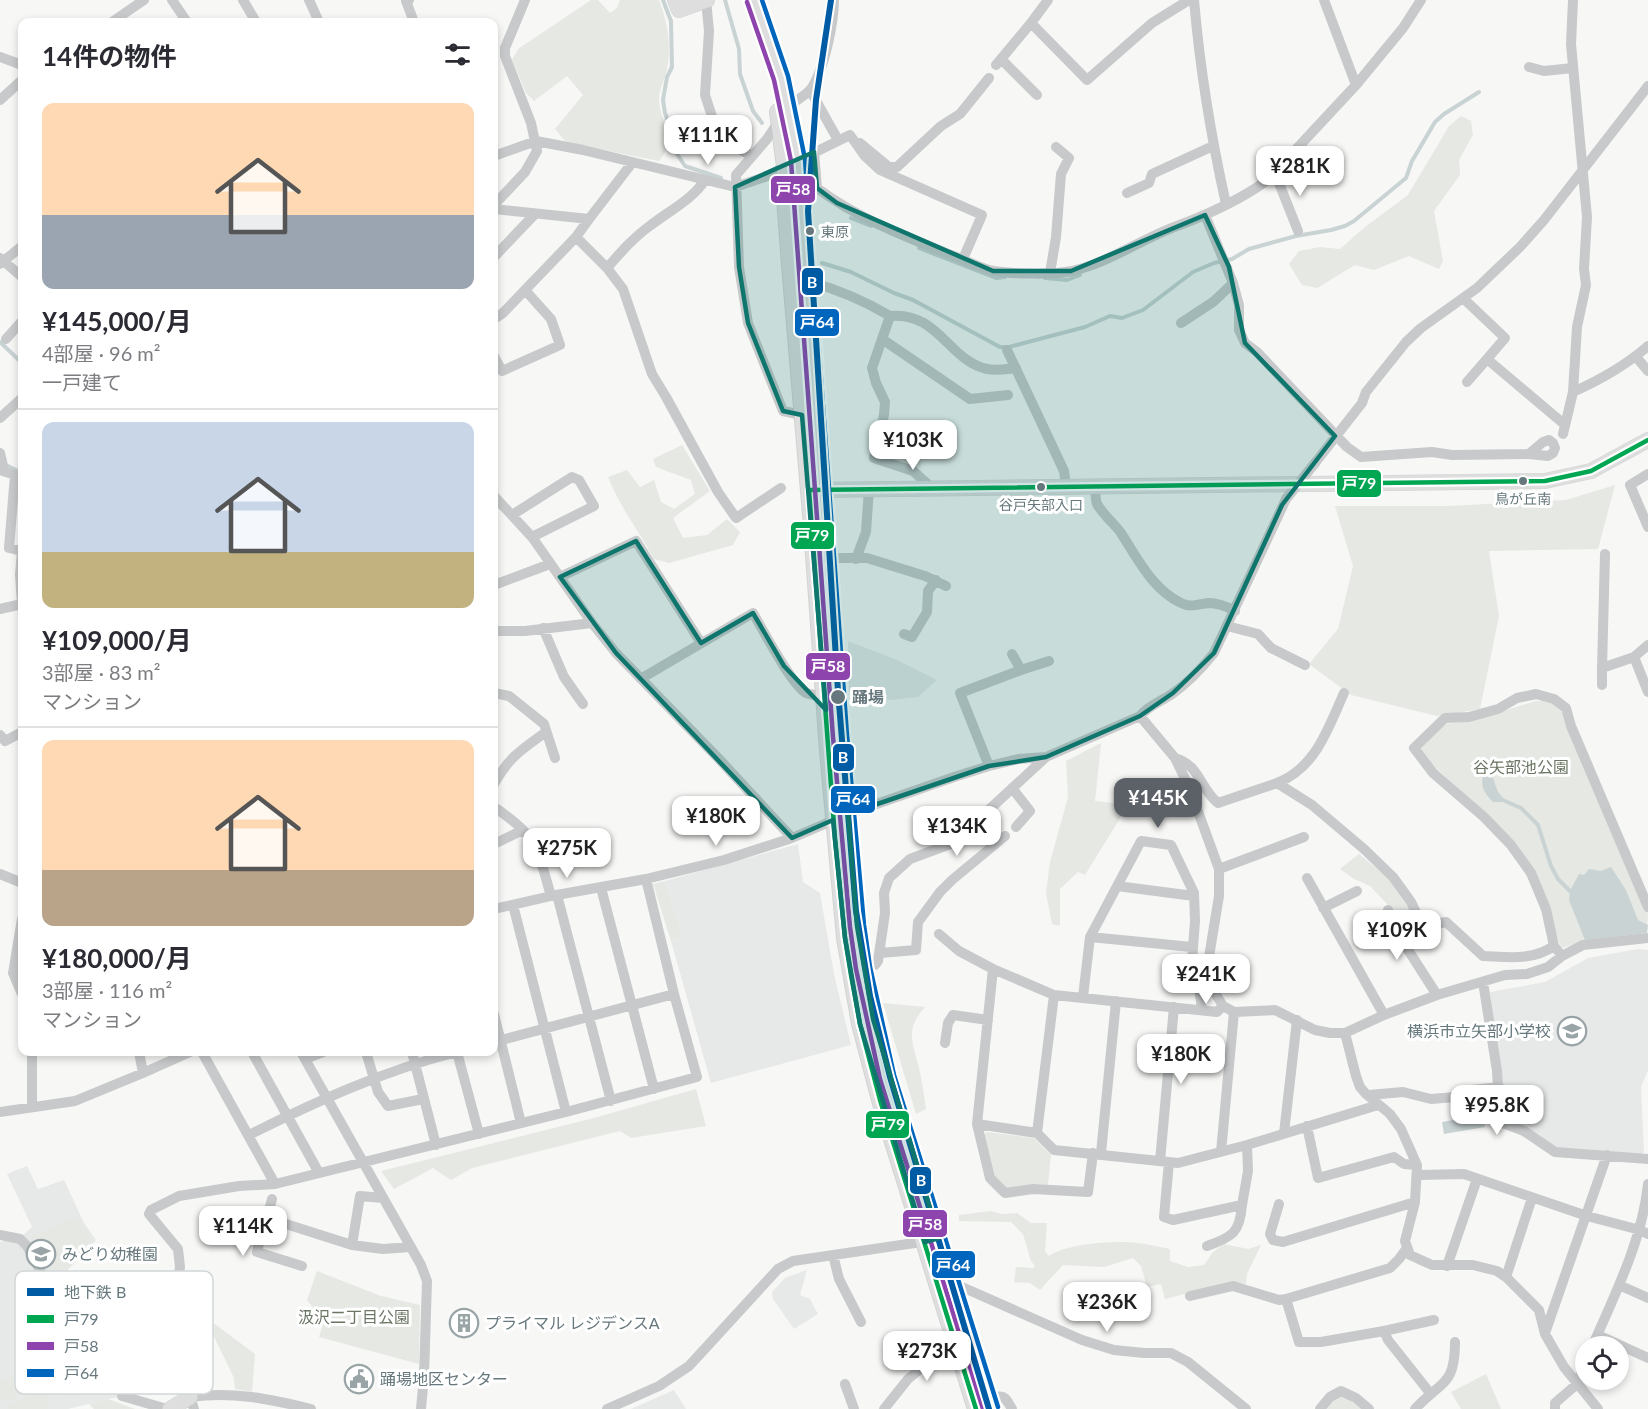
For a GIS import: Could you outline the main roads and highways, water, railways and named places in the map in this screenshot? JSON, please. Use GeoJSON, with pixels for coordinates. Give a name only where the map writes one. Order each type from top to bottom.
{"type":"FeatureCollection","features":[{"type":"Feature","properties":{"kind":"main road"},"geometry":{"type":"LineString","coordinates":[[743,0],[784,114]]}},
{"type":"Feature","properties":{"kind":"main road"},"geometry":{"type":"LineString","coordinates":[[754,0],[781,78],[807,281],[824,696],[863,968],[887,1077],[979,1405]]}},
{"type":"Feature","properties":{"kind":"main road"},"geometry":{"type":"LineString","coordinates":[[791,164],[785,198],[802,415],[826,558],[841,817],[845,938],[860,1024],[880,1100],[932,1240],[954,1289],[961,1338]]}},
{"type":"Feature","properties":{"kind":"waterway"},"geometry":{"type":"LineString","coordinates":[[663,0],[671,21],[672,67],[667,77],[663,100],[673,148],[685,166],[721,178]]}},
{"type":"Feature","properties":{"kind":"waterway"},"geometry":{"type":"LineString","coordinates":[[725,0],[739,49],[740,74],[753,111],[762,123]]}},
{"type":"Feature","properties":{"kind":"waterway"},"geometry":{"type":"LineString","coordinates":[[822,263],[851,272],[913,300],[1000,347],[1009,347],[1085,327],[1110,316],[1122,318],[1143,310],[1193,272],[1214,263],[1232,259],[1249,249],[1296,236],[1331,230],[1354,221],[1406,178],[1412,161],[1435,122],[1479,92]]}},
{"type":"Feature","properties":{"kind":"waterway"},"geometry":{"type":"LineString","coordinates":[[1278,177],[1292,174],[1314,182]]}},
{"type":"Feature","properties":{"kind":"waterway"},"geometry":{"type":"LineString","coordinates":[[851,218],[871,226]]}},
{"type":"Feature","properties":{"kind":"waterway"},"geometry":{"type":"LineString","coordinates":[[919,248],[996,278],[1005,277]]}},
{"type":"Feature","properties":{"kind":"waterway"},"geometry":{"type":"LineString","coordinates":[[1045,278],[1067,280],[1080,275]]}},
{"type":"Feature","properties":{"kind":"waterway"},"geometry":{"type":"LineString","coordinates":[[0,342],[18,359]]}},
{"type":"Feature","properties":{"kind":"waterway"},"geometry":{"type":"LineString","coordinates":[[4,464],[18,471]]}},
{"type":"Feature","properties":{"kind":"waterway"},"geometry":{"type":"LineString","coordinates":[[1505,801],[1521,808],[1538,825],[1551,866],[1558,879],[1570,891]]}},
{"type":"Feature","properties":{"kind":"metro line","name":"B"},"geometry":{"type":"LineString","coordinates":[[831,0],[816,100],[808,211],[838,691],[856,911],[870,996],[890,1077],[989,1409]]}},
{"type":"Feature","properties":{"kind":"place","name":"東原"},"geometry":{"type":"Point","coordinates":[810,231]}},
{"type":"Feature","properties":{"kind":"place","name":"鳥が丘南"},"geometry":{"type":"Point","coordinates":[1523,481]}},
{"type":"Feature","properties":{"kind":"place","name":"谷戸矢部入口"},"geometry":{"type":"Point","coordinates":[1041,487]}},
{"type":"Feature","properties":{"kind":"place","name":"踊場"},"geometry":{"type":"Point","coordinates":[838,697]}},
{"type":"Feature","properties":{"kind":"place","name":"横浜市立矢部小学校"},"geometry":{"type":"Point","coordinates":[1572,1031]}},
{"type":"Feature","properties":{"kind":"place","name":"みどり幼稚園"},"geometry":{"type":"Point","coordinates":[41,1254]}},
{"type":"Feature","properties":{"kind":"place","name":"プライマル レジデンスA"},"geometry":{"type":"Point","coordinates":[464,1323]}},
{"type":"Feature","properties":{"kind":"place","name":"踊場地区センター"},"geometry":{"type":"Point","coordinates":[359,1379]}},
{"type":"Feature","properties":{"kind":"park label","name":"谷矢部池公園"},"geometry":{"type":"Point","coordinates":[1521,767]}},
{"type":"Feature","properties":{"kind":"park label","name":"汲沢二丁目公園"},"geometry":{"type":"Point","coordinates":[354,1317]}}]}
